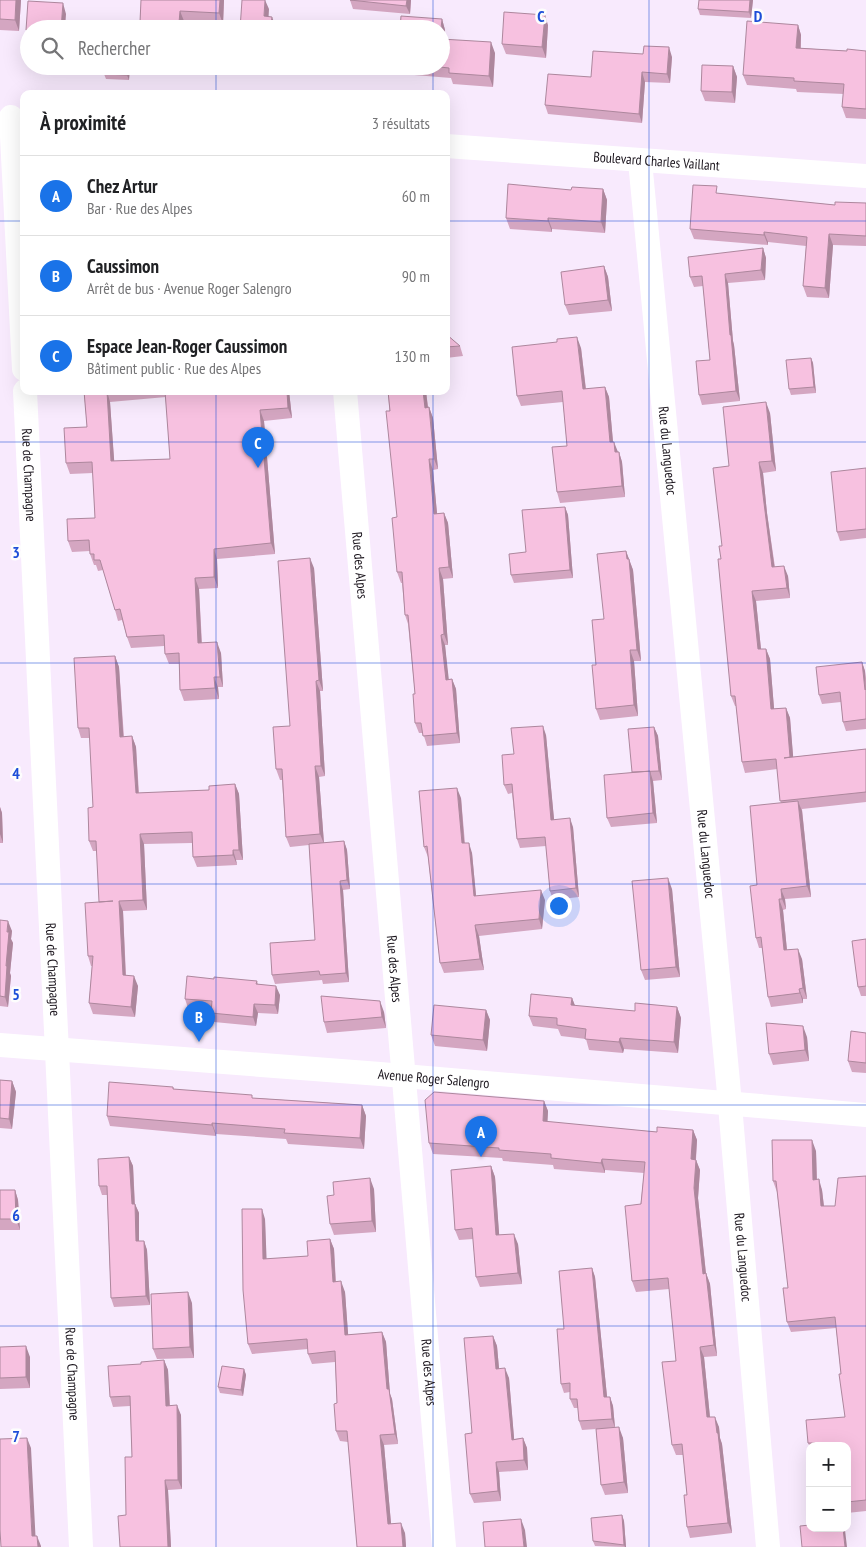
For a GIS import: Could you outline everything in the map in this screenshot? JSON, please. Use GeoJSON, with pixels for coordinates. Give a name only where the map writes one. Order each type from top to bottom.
{"type":"FeatureCollection","features":[{"type":"Feature","properties":{"kind":"street"},"geometry":{"type":"LineString","coordinates":[[12,117],[20,285]]}},
{"type":"Feature","properties":{"kind":"street","name":"Boulevard Charles Vaillant"},"geometry":{"type":"LineString","coordinates":[[450,146],[866,176]]}},
{"type":"Feature","properties":{"kind":"street","name":"Rue du Languedoc"},"geometry":{"type":"LineString","coordinates":[[640,160],[730,1104],[768,1547]]}},
{"type":"Feature","properties":{"kind":"street","name":"Rue de Champagne"},"geometry":{"type":"LineString","coordinates":[[25,395],[81,1547]]}},
{"type":"Feature","properties":{"kind":"street","name":"Rue des Alpes"},"geometry":{"type":"LineString","coordinates":[[345,395],[444,1547]]}},
{"type":"Feature","properties":{"kind":"street","name":"Avenue Roger Salengro"},"geometry":{"type":"LineString","coordinates":[[0,1045],[866,1115]]}},
{"type":"Feature","properties":{"kind":"building"},"geometry":{"type":"Polygon","coordinates":[[[0,0],[16,0],[15,20],[0,19],[0,0]]]}},
{"type":"Feature","properties":{"kind":"building"},"geometry":{"type":"Polygon","coordinates":[[[141,0],[220,0],[219,13],[180,11],[179,20],[140,20],[141,0]]]}},
{"type":"Feature","properties":{"kind":"building"},"geometry":{"type":"Polygon","coordinates":[[[242,0],[265,0],[264,16],[272,17],[272,20],[241,20],[242,0]]]}},
{"type":"Feature","properties":{"kind":"building"},"geometry":{"type":"Polygon","coordinates":[[[350,0],[407,0],[406,6],[350,0]]]}},
{"type":"Feature","properties":{"kind":"building"},"geometry":{"type":"Polygon","coordinates":[[[699,0],[750,0],[749,12],[698,9],[699,0]]]}},
{"type":"Feature","properties":{"kind":"building"},"geometry":{"type":"Polygon","coordinates":[[[28,1],[63,3],[62,20],[27,20],[28,1]]]}},
{"type":"Feature","properties":{"kind":"building"},"geometry":{"type":"Polygon","coordinates":[[[504,12],[545,15],[542,47],[502,44],[504,12]]]}},
{"type":"Feature","properties":{"kind":"building"},"geometry":{"type":"Polygon","coordinates":[[[401,16],[442,19],[442,20],[401,20],[401,16]]]}},
{"type":"Feature","properties":{"kind":"building"},"geometry":{"type":"Polygon","coordinates":[[[747,21],[798,25],[796,48],[866,51],[866,109],[842,107],[844,84],[794,81],[794,78],[743,75],[747,21]]]}},
{"type":"Feature","properties":{"kind":"building"},"geometry":{"type":"Polygon","coordinates":[[[450,40],[491,42],[489,76],[450,73],[450,40]]]}},
{"type":"Feature","properties":{"kind":"building"},"geometry":{"type":"Polygon","coordinates":[[[644,46],[669,47],[667,74],[642,72],[639,114],[545,105],[548,74],[591,77],[593,51],[643,54],[644,46]]]}},
{"type":"Feature","properties":{"kind":"building"},"geometry":{"type":"Polygon","coordinates":[[[702,65],[733,66],[732,92],[701,91],[702,65]]]}},
{"type":"Feature","properties":{"kind":"building"},"geometry":{"type":"Polygon","coordinates":[[[508,184],[571,190],[572,187],[603,189],[601,222],[548,218],[548,221],[506,218],[508,184]]]}},
{"type":"Feature","properties":{"kind":"building"},"geometry":{"type":"Polygon","coordinates":[[[693,185],[717,186],[716,193],[835,205],[835,202],[866,203],[866,236],[829,234],[825,288],[803,286],[807,237],[764,232],[764,235],[690,229],[693,185]]]}},
{"type":"Feature","properties":{"kind":"building"},"geometry":{"type":"Polygon","coordinates":[[[763,248],[761,270],[725,274],[736,391],[699,395],[696,361],[710,360],[702,276],[690,277],[688,257],[763,248]]]}},
{"type":"Feature","properties":{"kind":"building"},"geometry":{"type":"Polygon","coordinates":[[[604,266],[608,300],[565,305],[561,272],[604,266]]]}},
{"type":"Feature","properties":{"kind":"building"},"geometry":{"type":"Polygon","coordinates":[[[450,337],[460,346],[450,347],[450,337]]]}},
{"type":"Feature","properties":{"kind":"building"},"geometry":{"type":"Polygon","coordinates":[[[577,337],[583,389],[605,387],[610,442],[614,442],[615,452],[619,452],[622,486],[557,492],[552,447],[567,446],[562,391],[517,396],[512,347],[557,342],[557,339],[577,337]]]}},
{"type":"Feature","properties":{"kind":"building"},"geometry":{"type":"Polygon","coordinates":[[[811,358],[814,387],[789,389],[786,360],[811,358]]]}},
{"type":"Feature","properties":{"kind":"building"},"geometry":{"type":"Polygon","coordinates":[[[84,395],[107,395],[111,461],[170,459],[165,395],[287,395],[288,408],[260,410],[271,543],[214,549],[214,577],[195,578],[198,643],[217,642],[220,677],[214,677],[215,688],[180,690],[179,653],[165,654],[164,635],[127,637],[120,609],[115,610],[100,560],[94,560],[94,554],[90,554],[89,540],[68,541],[67,519],[95,518],[92,462],[66,463],[64,428],[87,427],[84,395]]]}},
{"type":"Feature","properties":{"kind":"building"},"geometry":{"type":"Polygon","coordinates":[[[388,395],[423,395],[425,408],[429,407],[434,459],[429,459],[434,514],[444,513],[449,567],[439,568],[444,634],[441,635],[446,680],[452,679],[457,733],[423,736],[421,723],[415,723],[413,694],[415,694],[408,615],[405,615],[402,572],[397,572],[392,518],[397,517],[386,411],[390,411],[388,395]]]}},
{"type":"Feature","properties":{"kind":"building"},"geometry":{"type":"Polygon","coordinates":[[[766,402],[772,461],[759,462],[772,567],[784,566],[787,588],[752,591],[758,649],[766,649],[771,709],[786,708],[790,757],[784,758],[866,749],[866,792],[780,801],[776,759],[742,762],[735,696],[731,696],[718,559],[721,559],[719,546],[722,546],[713,468],[729,466],[723,407],[766,402]]]}},
{"type":"Feature","properties":{"kind":"building"},"geometry":{"type":"Polygon","coordinates":[[[866,468],[866,529],[837,532],[831,472],[866,468]]]}},
{"type":"Feature","properties":{"kind":"building"},"geometry":{"type":"Polygon","coordinates":[[[565,507],[570,570],[511,575],[509,554],[526,552],[522,510],[565,507]]]}},
{"type":"Feature","properties":{"kind":"building"},"geometry":{"type":"Polygon","coordinates":[[[626,551],[627,559],[629,559],[637,650],[630,650],[634,705],[596,709],[592,665],[596,665],[592,620],[604,619],[597,554],[626,551]]]}},
{"type":"Feature","properties":{"kind":"building"},"geometry":{"type":"Polygon","coordinates":[[[310,558],[319,680],[316,681],[321,766],[315,766],[320,834],[286,837],[282,769],[276,769],[273,727],[290,726],[278,561],[310,558]]]}},
{"type":"Feature","properties":{"kind":"building"},"geometry":{"type":"Polygon","coordinates":[[[115,656],[120,737],[132,736],[136,793],[209,790],[209,786],[235,784],[239,850],[233,850],[233,855],[193,857],[192,832],[140,834],[143,900],[119,901],[123,975],[134,976],[131,1007],[89,1003],[93,956],[88,956],[85,903],[99,902],[96,841],[89,841],[88,808],[93,807],[89,728],[78,728],[74,658],[115,656]]]}},
{"type":"Feature","properties":{"kind":"building"},"geometry":{"type":"Polygon","coordinates":[[[862,662],[866,689],[866,719],[843,722],[840,692],[819,695],[816,667],[862,662]]]}},
{"type":"Feature","properties":{"kind":"building"},"geometry":{"type":"Polygon","coordinates":[[[543,726],[551,820],[570,818],[576,888],[550,891],[545,837],[517,839],[512,784],[504,785],[502,755],[514,754],[511,728],[543,726]]]}},
{"type":"Feature","properties":{"kind":"building"},"geometry":{"type":"Polygon","coordinates":[[[654,727],[659,771],[632,772],[628,729],[654,727]]]}},
{"type":"Feature","properties":{"kind":"building"},"geometry":{"type":"Polygon","coordinates":[[[650,771],[653,813],[607,818],[604,775],[650,771]]]}},
{"type":"Feature","properties":{"kind":"building"},"geometry":{"type":"Polygon","coordinates":[[[457,788],[462,843],[469,843],[474,896],[541,890],[539,919],[475,925],[480,959],[440,963],[427,846],[424,847],[419,791],[457,788]]]}},
{"type":"Feature","properties":{"kind":"building"},"geometry":{"type":"Polygon","coordinates":[[[798,801],[807,886],[781,889],[782,899],[779,899],[784,950],[798,949],[803,988],[799,989],[800,993],[768,997],[761,937],[756,938],[750,886],[757,885],[750,806],[798,801]]]}},
{"type":"Feature","properties":{"kind":"building"},"geometry":{"type":"Polygon","coordinates":[[[344,841],[347,880],[340,881],[346,973],[320,975],[319,971],[272,975],[270,943],[315,940],[309,844],[344,841]]]}},
{"type":"Feature","properties":{"kind":"building"},"geometry":{"type":"Polygon","coordinates":[[[668,878],[676,967],[641,970],[632,881],[668,878]]]}},
{"type":"Feature","properties":{"kind":"building"},"geometry":{"type":"Polygon","coordinates":[[[0,920],[8,921],[7,932],[9,932],[5,997],[0,996],[0,920]]]}},
{"type":"Feature","properties":{"kind":"building"},"geometry":{"type":"Polygon","coordinates":[[[866,939],[866,986],[858,987],[852,941],[866,939]]]}},
{"type":"Feature","properties":{"kind":"building"},"geometry":{"type":"Polygon","coordinates":[[[187,976],[257,981],[256,984],[276,986],[275,1005],[254,1004],[253,1017],[211,1013],[212,1001],[185,999],[187,976]]]}},
{"type":"Feature","properties":{"kind":"building"},"geometry":{"type":"Polygon","coordinates":[[[531,994],[572,998],[571,1005],[635,1011],[635,1003],[677,1007],[674,1042],[620,1038],[619,1042],[585,1039],[586,1029],[557,1025],[557,1018],[529,1016],[531,994]]]}},
{"type":"Feature","properties":{"kind":"building"},"geometry":{"type":"Polygon","coordinates":[[[321,996],[380,1001],[382,1017],[324,1022],[321,996]]]}},
{"type":"Feature","properties":{"kind":"building"},"geometry":{"type":"Polygon","coordinates":[[[434,1005],[486,1010],[483,1040],[431,1035],[434,1005]]]}},
{"type":"Feature","properties":{"kind":"building"},"geometry":{"type":"Polygon","coordinates":[[[766,1023],[803,1026],[805,1050],[769,1054],[766,1023]]]}},
{"type":"Feature","properties":{"kind":"building"},"geometry":{"type":"Polygon","coordinates":[[[851,1031],[866,1033],[866,1063],[848,1061],[851,1031]]]}},
{"type":"Feature","properties":{"kind":"building"},"geometry":{"type":"Polygon","coordinates":[[[0,1080],[12,1081],[9,1119],[0,1118],[0,1080]]]}},
{"type":"Feature","properties":{"kind":"building"},"geometry":{"type":"Polygon","coordinates":[[[109,1082],[252,1095],[252,1098],[362,1105],[360,1138],[284,1133],[285,1129],[107,1116],[109,1082]]]}},
{"type":"Feature","properties":{"kind":"building"},"geometry":{"type":"Polygon","coordinates":[[[434,1092],[544,1101],[543,1121],[657,1132],[657,1127],[693,1130],[691,1159],[696,1160],[694,1188],[703,1274],[706,1273],[714,1345],[700,1347],[707,1417],[715,1417],[718,1433],[728,1523],[687,1527],[684,1495],[687,1495],[682,1444],[672,1445],[662,1362],[676,1361],[668,1278],[632,1281],[625,1206],[641,1204],[645,1162],[602,1159],[601,1163],[551,1158],[551,1154],[429,1143],[425,1100],[434,1092]]]}},
{"type":"Feature","properties":{"kind":"building"},"geometry":{"type":"Polygon","coordinates":[[[772,1140],[812,1140],[813,1180],[819,1179],[821,1206],[835,1206],[838,1178],[866,1176],[866,1500],[851,1502],[851,1442],[808,1442],[806,1420],[845,1417],[839,1374],[841,1374],[835,1317],[787,1322],[783,1288],[788,1288],[776,1181],[773,1181],[772,1140]]]}},
{"type":"Feature","properties":{"kind":"building"},"geometry":{"type":"Polygon","coordinates":[[[129,1157],[132,1204],[135,1204],[136,1241],[144,1241],[146,1296],[111,1298],[107,1186],[99,1186],[98,1159],[129,1157]]]}},
{"type":"Feature","properties":{"kind":"building"},"geometry":{"type":"Polygon","coordinates":[[[491,1166],[496,1235],[514,1234],[518,1273],[476,1277],[472,1228],[455,1230],[451,1170],[491,1166]]]}},
{"type":"Feature","properties":{"kind":"building"},"geometry":{"type":"Polygon","coordinates":[[[370,1178],[372,1221],[330,1224],[327,1196],[334,1195],[333,1182],[370,1178]]]}},
{"type":"Feature","properties":{"kind":"building"},"geometry":{"type":"Polygon","coordinates":[[[0,1190],[15,1190],[16,1219],[0,1219],[0,1190]]]}},
{"type":"Feature","properties":{"kind":"building"},"geometry":{"type":"Polygon","coordinates":[[[242,1209],[262,1209],[263,1259],[308,1256],[307,1241],[330,1239],[333,1282],[341,1281],[345,1335],[382,1332],[387,1389],[389,1389],[395,1434],[380,1435],[388,1524],[401,1523],[403,1547],[357,1547],[347,1431],[336,1431],[334,1404],[337,1403],[335,1351],[308,1354],[307,1339],[248,1344],[243,1290],[242,1209]]]}},
{"type":"Feature","properties":{"kind":"building"},"geometry":{"type":"Polygon","coordinates":[[[592,1268],[604,1397],[610,1397],[612,1419],[579,1421],[577,1399],[570,1399],[570,1383],[561,1384],[557,1329],[564,1329],[559,1271],[592,1268]]]}},
{"type":"Feature","properties":{"kind":"building"},"geometry":{"type":"Polygon","coordinates":[[[188,1292],[190,1347],[153,1349],[151,1294],[188,1292]]]}},
{"type":"Feature","properties":{"kind":"building"},"geometry":{"type":"Polygon","coordinates":[[[493,1336],[496,1369],[505,1368],[512,1440],[523,1438],[524,1460],[496,1462],[498,1491],[470,1494],[465,1434],[472,1433],[464,1338],[493,1336]]]}},
{"type":"Feature","properties":{"kind":"building"},"geometry":{"type":"Polygon","coordinates":[[[26,1346],[26,1377],[0,1378],[0,1347],[26,1346]]]}},
{"type":"Feature","properties":{"kind":"building"},"geometry":{"type":"Polygon","coordinates":[[[164,1360],[166,1406],[177,1405],[178,1480],[165,1480],[168,1547],[120,1547],[118,1516],[126,1515],[125,1457],[132,1457],[130,1396],[110,1397],[108,1366],[141,1364],[141,1362],[164,1360]]]}},
{"type":"Feature","properties":{"kind":"building"},"geometry":{"type":"Polygon","coordinates":[[[222,1366],[244,1369],[241,1390],[218,1387],[222,1366]]]}},
{"type":"Feature","properties":{"kind":"building"},"geometry":{"type":"Polygon","coordinates":[[[619,1427],[624,1482],[601,1485],[596,1429],[619,1427]]]}},
{"type":"Feature","properties":{"kind":"building"},"geometry":{"type":"Polygon","coordinates":[[[27,1438],[32,1536],[37,1536],[38,1547],[1,1547],[0,1439],[27,1438]]]}},
{"type":"Feature","properties":{"kind":"building"},"geometry":{"type":"Polygon","coordinates":[[[622,1515],[624,1545],[593,1541],[591,1518],[622,1515]]]}},
{"type":"Feature","properties":{"kind":"building"},"geometry":{"type":"Polygon","coordinates":[[[521,1519],[524,1547],[485,1547],[483,1522],[521,1519]]]}},
{"type":"Feature","properties":{"kind":"building"},"geometry":{"type":"Polygon","coordinates":[[[806,1525],[806,1532],[843,1532],[845,1547],[802,1547],[800,1526],[806,1525]]]}},
{"type":"Feature","properties":{"kind":"place","name":"Espace Jean-Roger Caussimon"},"geometry":{"type":"Point","coordinates":[258,468]}},
{"type":"Feature","properties":{"kind":"place","name":"Caussimon"},"geometry":{"type":"Point","coordinates":[199,1042]}},
{"type":"Feature","properties":{"kind":"place","name":"Chez Artur"},"geometry":{"type":"Point","coordinates":[481,1157]}}]}
